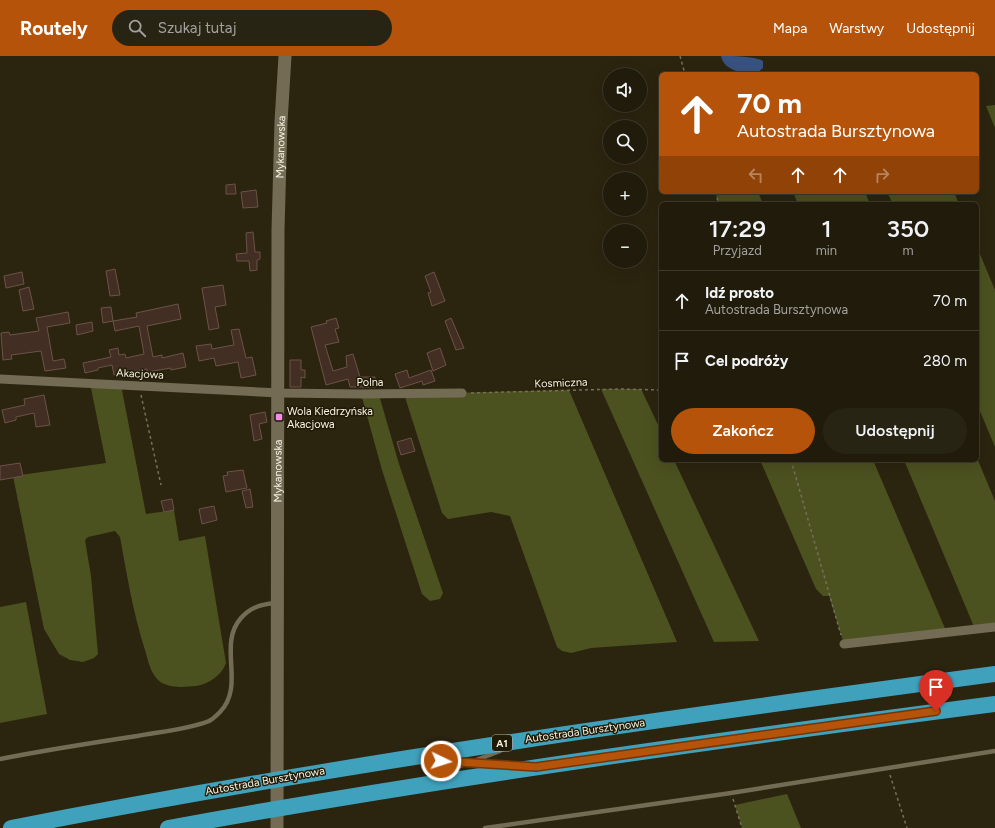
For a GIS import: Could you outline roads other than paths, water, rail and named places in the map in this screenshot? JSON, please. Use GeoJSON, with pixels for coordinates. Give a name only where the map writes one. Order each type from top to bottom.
{"type":"FeatureCollection","features":[{"type":"Feature","properties":{"kind":"highway","name":"Autostrada Bursztynowa"},"geometry":{"type":"LineString","coordinates":[[11,828],[217,789],[400,759],[773,704],[995,674]]}},
{"type":"Feature","properties":{"kind":"highway"},"geometry":{"type":"LineString","coordinates":[[168,828],[536,767],[758,735],[995,704]]}},
{"type":"Feature","properties":{"kind":"main road","name":"Mykanowska"},"geometry":{"type":"LineString","coordinates":[[277,828],[279,392],[278,230],[280,130],[285,61]]}},
{"type":"Feature","properties":{"kind":"street","name":"Akacjowa"},"geometry":{"type":"LineString","coordinates":[[0,379],[279,392]]}},
{"type":"Feature","properties":{"kind":"street","name":"Polna"},"geometry":{"type":"LineString","coordinates":[[279,392],[361,394],[462,393]]}},
{"type":"Feature","properties":{"kind":"street"},"geometry":{"type":"LineString","coordinates":[[844,644],[995,627]]}},
{"type":"Feature","properties":{"kind":"lane"},"geometry":{"type":"LineString","coordinates":[[0,759],[169,730],[210,721],[220,713],[228,702],[231,692],[233,670],[231,648],[234,628],[244,615],[252,608],[265,604],[278,603]]}},
{"type":"Feature","properties":{"kind":"lane"},"geometry":{"type":"LineString","coordinates":[[405,788],[531,739]]}},
{"type":"Feature","properties":{"kind":"lane"},"geometry":{"type":"LineString","coordinates":[[485,828],[731,793],[995,751]]}},
{"type":"Feature","properties":{"kind":"lane"},"geometry":{"type":"LineString","coordinates":[[400,759],[536,767]]}},
{"type":"Feature","properties":{"kind":"water"},"geometry":{"type":"Polygon","coordinates":[[[721,56],[754,58],[763,61],[763,68],[758,72],[740,72],[730,68],[723,61],[721,56]]]}},
{"type":"Feature","properties":{"kind":"place","name":"Wola Kiedrzyńska Akacjowa"},"geometry":{"type":"Point","coordinates":[279,417]}}]}
